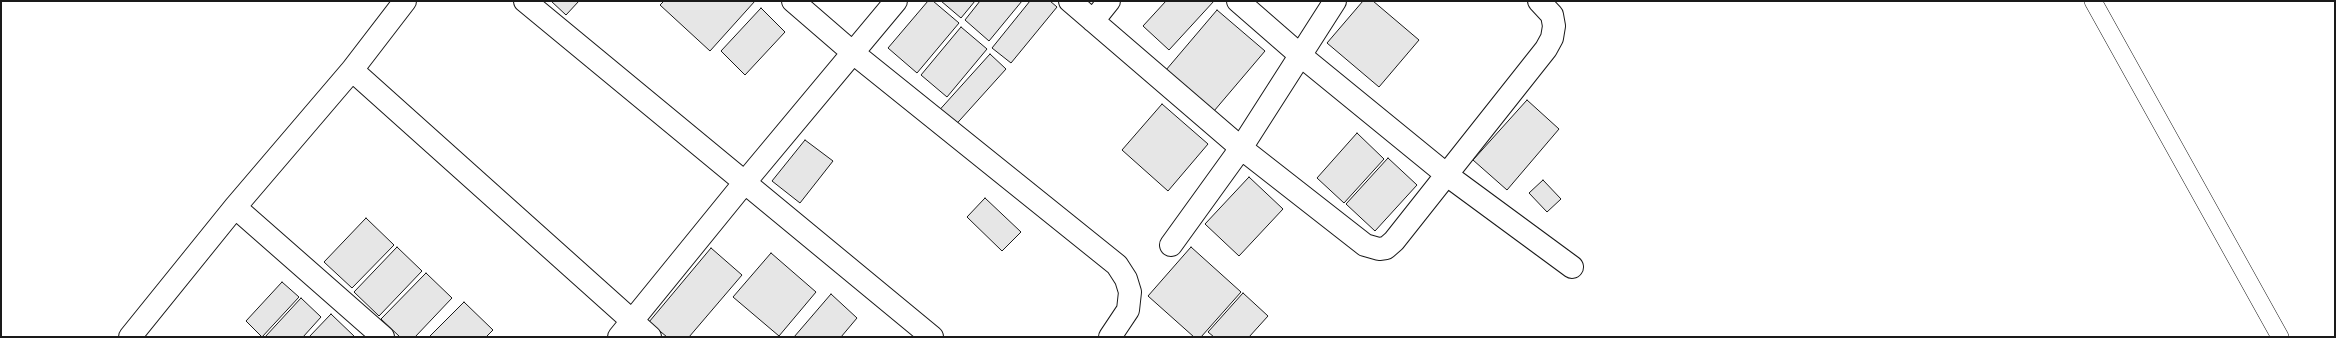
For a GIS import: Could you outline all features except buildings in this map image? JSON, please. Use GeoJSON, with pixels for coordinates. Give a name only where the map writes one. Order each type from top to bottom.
{"type":"FeatureCollection","features":[{"type":"Feature","properties":{"kind":"street"},"geometry":{"type":"LineString","coordinates":[[130,337],[235,207],[352,70],[405,1]]}},
{"type":"Feature","properties":{"kind":"street"},"geometry":{"type":"LineString","coordinates":[[525,1],[932,337]]}},
{"type":"Feature","properties":{"kind":"street"},"geometry":{"type":"LineString","coordinates":[[793,1],[852,52],[1117,265],[1126,279],[1130,292],[1128,310],[1110,337]]}},
{"type":"Feature","properties":{"kind":"street"},"geometry":{"type":"LineString","coordinates":[[626,329],[852,52],[896,1]]}},
{"type":"Feature","properties":{"kind":"street"},"geometry":{"type":"LineString","coordinates":[[1070,1],[1241,148],[1365,245],[1379,250],[1386,248],[1394,241],[1447,175],[1552,38],[1554,26],[1552,15],[1539,1]]}},
{"type":"Feature","properties":{"kind":"street"},"geometry":{"type":"LineString","coordinates":[[1093,21],[1109,1]]}},
{"type":"Feature","properties":{"kind":"street"},"geometry":{"type":"LineString","coordinates":[[1238,1],[1447,175],[1572,267]]}},
{"type":"Feature","properties":{"kind":"street"},"geometry":{"type":"LineString","coordinates":[[1171,245],[1241,148],[1335,1]]}},
{"type":"Feature","properties":{"kind":"street"},"geometry":{"type":"LineString","coordinates":[[352,70],[626,329],[650,337]]}},
{"type":"Feature","properties":{"kind":"street"},"geometry":{"type":"LineString","coordinates":[[235,207],[383,337]]}},
{"type":"Feature","properties":{"kind":"lane"},"geometry":{"type":"LineString","coordinates":[[2093,1],[2280,337]]}}]}
